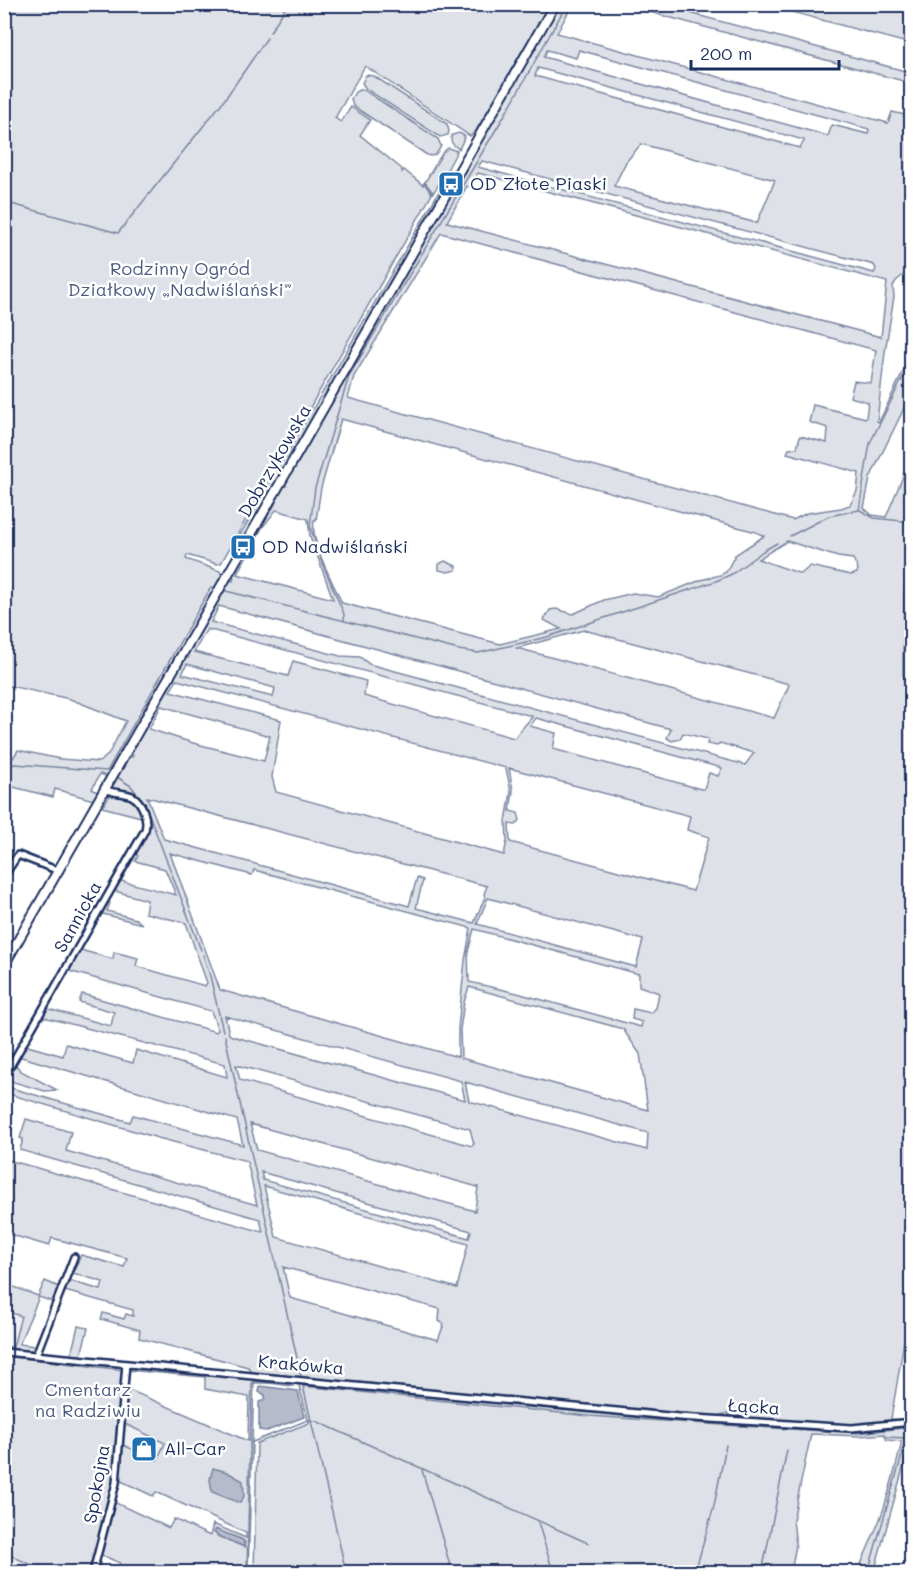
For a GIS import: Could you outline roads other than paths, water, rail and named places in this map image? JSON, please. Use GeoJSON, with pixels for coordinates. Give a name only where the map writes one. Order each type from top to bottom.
{"type":"FeatureCollection","features":[{"type":"Feature","properties":{"kind":"main road","name":"Dobrzykowska"},"geometry":{"type":"LineString","coordinates":[[4,965],[555,4]]}},
{"type":"Feature","properties":{"kind":"street","name":"Sannicka"},"geometry":{"type":"LineString","coordinates":[[4,1077],[145,830],[146,818],[136,799],[128,795],[114,794],[105,789]]}},
{"type":"Feature","properties":{"kind":"street"},"geometry":{"type":"LineString","coordinates":[[4,876],[18,855],[59,871]]}},
{"type":"Feature","properties":{"kind":"street"},"geometry":{"type":"LineString","coordinates":[[36,1355],[36,1350],[74,1257]]}},
{"type":"Feature","properties":{"kind":"street","name":"Krakówka"},"geometry":{"type":"LineString","coordinates":[[4,1352],[596,1409]]}},
{"type":"Feature","properties":{"kind":"street","name":"Spokojna"},"geometry":{"type":"LineString","coordinates":[[93,1572],[116,1483],[126,1364]]}},
{"type":"Feature","properties":{"kind":"street","name":"Łącka"},"geometry":{"type":"LineString","coordinates":[[596,1409],[679,1417],[852,1428],[912,1422]]}},
{"type":"Feature","properties":{"kind":"water"},"geometry":{"type":"Polygon","coordinates":[[[260,1386],[298,1391],[304,1417],[267,1431],[259,1430],[259,1402],[265,1400],[265,1395],[259,1392],[260,1386]]]}},
{"type":"Feature","properties":{"kind":"water"},"geometry":{"type":"Polygon","coordinates":[[[213,1468],[227,1472],[243,1481],[244,1496],[240,1503],[212,1492],[210,1479],[213,1468]]]}},
{"type":"Feature","properties":{"kind":"water"},"geometry":{"type":"Polygon","coordinates":[[[215,1529],[243,1540],[245,1547],[218,1536],[214,1532],[215,1529]]]}},
{"type":"Feature","properties":{"kind":"waterway"},"geometry":{"type":"LineString","coordinates":[[270,32],[288,4]]}},
{"type":"Feature","properties":{"kind":"waterway"},"geometry":{"type":"LineString","coordinates":[[344,621],[344,614],[323,565],[310,526],[315,488],[349,376],[510,106],[567,4]]}},
{"type":"Feature","properties":{"kind":"waterway"},"geometry":{"type":"LineString","coordinates":[[4,202],[118,233],[225,99],[267,38]]}},
{"type":"Feature","properties":{"kind":"waterway"},"geometry":{"type":"LineString","coordinates":[[905,373],[912,360]]}},
{"type":"Feature","properties":{"kind":"waterway"},"geometry":{"type":"LineString","coordinates":[[790,536],[829,516],[859,510],[870,443],[903,377]]}},
{"type":"Feature","properties":{"kind":"waterway"},"geometry":{"type":"LineString","coordinates":[[860,510],[874,518],[912,522]]}},
{"type":"Feature","properties":{"kind":"waterway"},"geometry":{"type":"LineString","coordinates":[[226,591],[478,653],[547,637],[716,581],[732,574],[777,543]]}},
{"type":"Feature","properties":{"kind":"waterway"},"geometry":{"type":"LineString","coordinates":[[4,767],[15,764],[107,771],[211,587]]}},
{"type":"Feature","properties":{"kind":"waterway"},"geometry":{"type":"LineString","coordinates":[[117,777],[131,786],[145,804],[201,950]]}},
{"type":"Feature","properties":{"kind":"waterway"},"geometry":{"type":"LineString","coordinates":[[203,955],[223,1031]]}},
{"type":"Feature","properties":{"kind":"waterway"},"geometry":{"type":"LineString","coordinates":[[225,1036],[301,1376]]}},
{"type":"Feature","properties":{"kind":"waterway"},"geometry":{"type":"LineString","coordinates":[[275,1383],[252,1383],[250,1443],[308,1420],[316,1421],[588,1543]]}},
{"type":"Feature","properties":{"kind":"waterway"},"geometry":{"type":"LineString","coordinates":[[303,1386],[589,1416],[859,1433],[912,1427]]}},
{"type":"Feature","properties":{"kind":"waterway"},"geometry":{"type":"LineString","coordinates":[[303,1386],[346,1572]]}},
{"type":"Feature","properties":{"kind":"waterway"},"geometry":{"type":"LineString","coordinates":[[868,1572],[907,1438],[887,1437]]}},
{"type":"Feature","properties":{"kind":"waterway"},"geometry":{"type":"LineString","coordinates":[[247,1572],[250,1444]]}},
{"type":"Feature","properties":{"kind":"waterway"},"geometry":{"type":"LineString","coordinates":[[695,1572],[714,1506],[726,1445]]}},
{"type":"Feature","properties":{"kind":"waterway"},"geometry":{"type":"LineString","coordinates":[[762,1572],[787,1450]]}},
{"type":"Feature","properties":{"kind":"waterway"},"geometry":{"type":"LineString","coordinates":[[422,1470],[452,1572]]}},
{"type":"Feature","properties":{"kind":"waterway"},"geometry":{"type":"LineString","coordinates":[[538,1522],[553,1572]]}},
{"type":"Feature","properties":{"kind":"place","name":"OD Złote Piaski"},"geometry":{"type":"Point","coordinates":[451,184]}},
{"type":"Feature","properties":{"kind":"place","name":"OD Nadwiślański"},"geometry":{"type":"Point","coordinates":[243,547]}},
{"type":"Feature","properties":{"kind":"place","name":"All-Car"},"geometry":{"type":"Point","coordinates":[144,1449]}},
{"type":"Feature","properties":{"kind":"park label","name":"Rodzinny Ogród Działkowy „Nadwiślański”"},"geometry":{"type":"Point","coordinates":[180,279]}},
{"type":"Feature","properties":{"kind":"park label","name":"Cmentarz na Radziwiu"},"geometry":{"type":"Point","coordinates":[88,1400]}}]}
